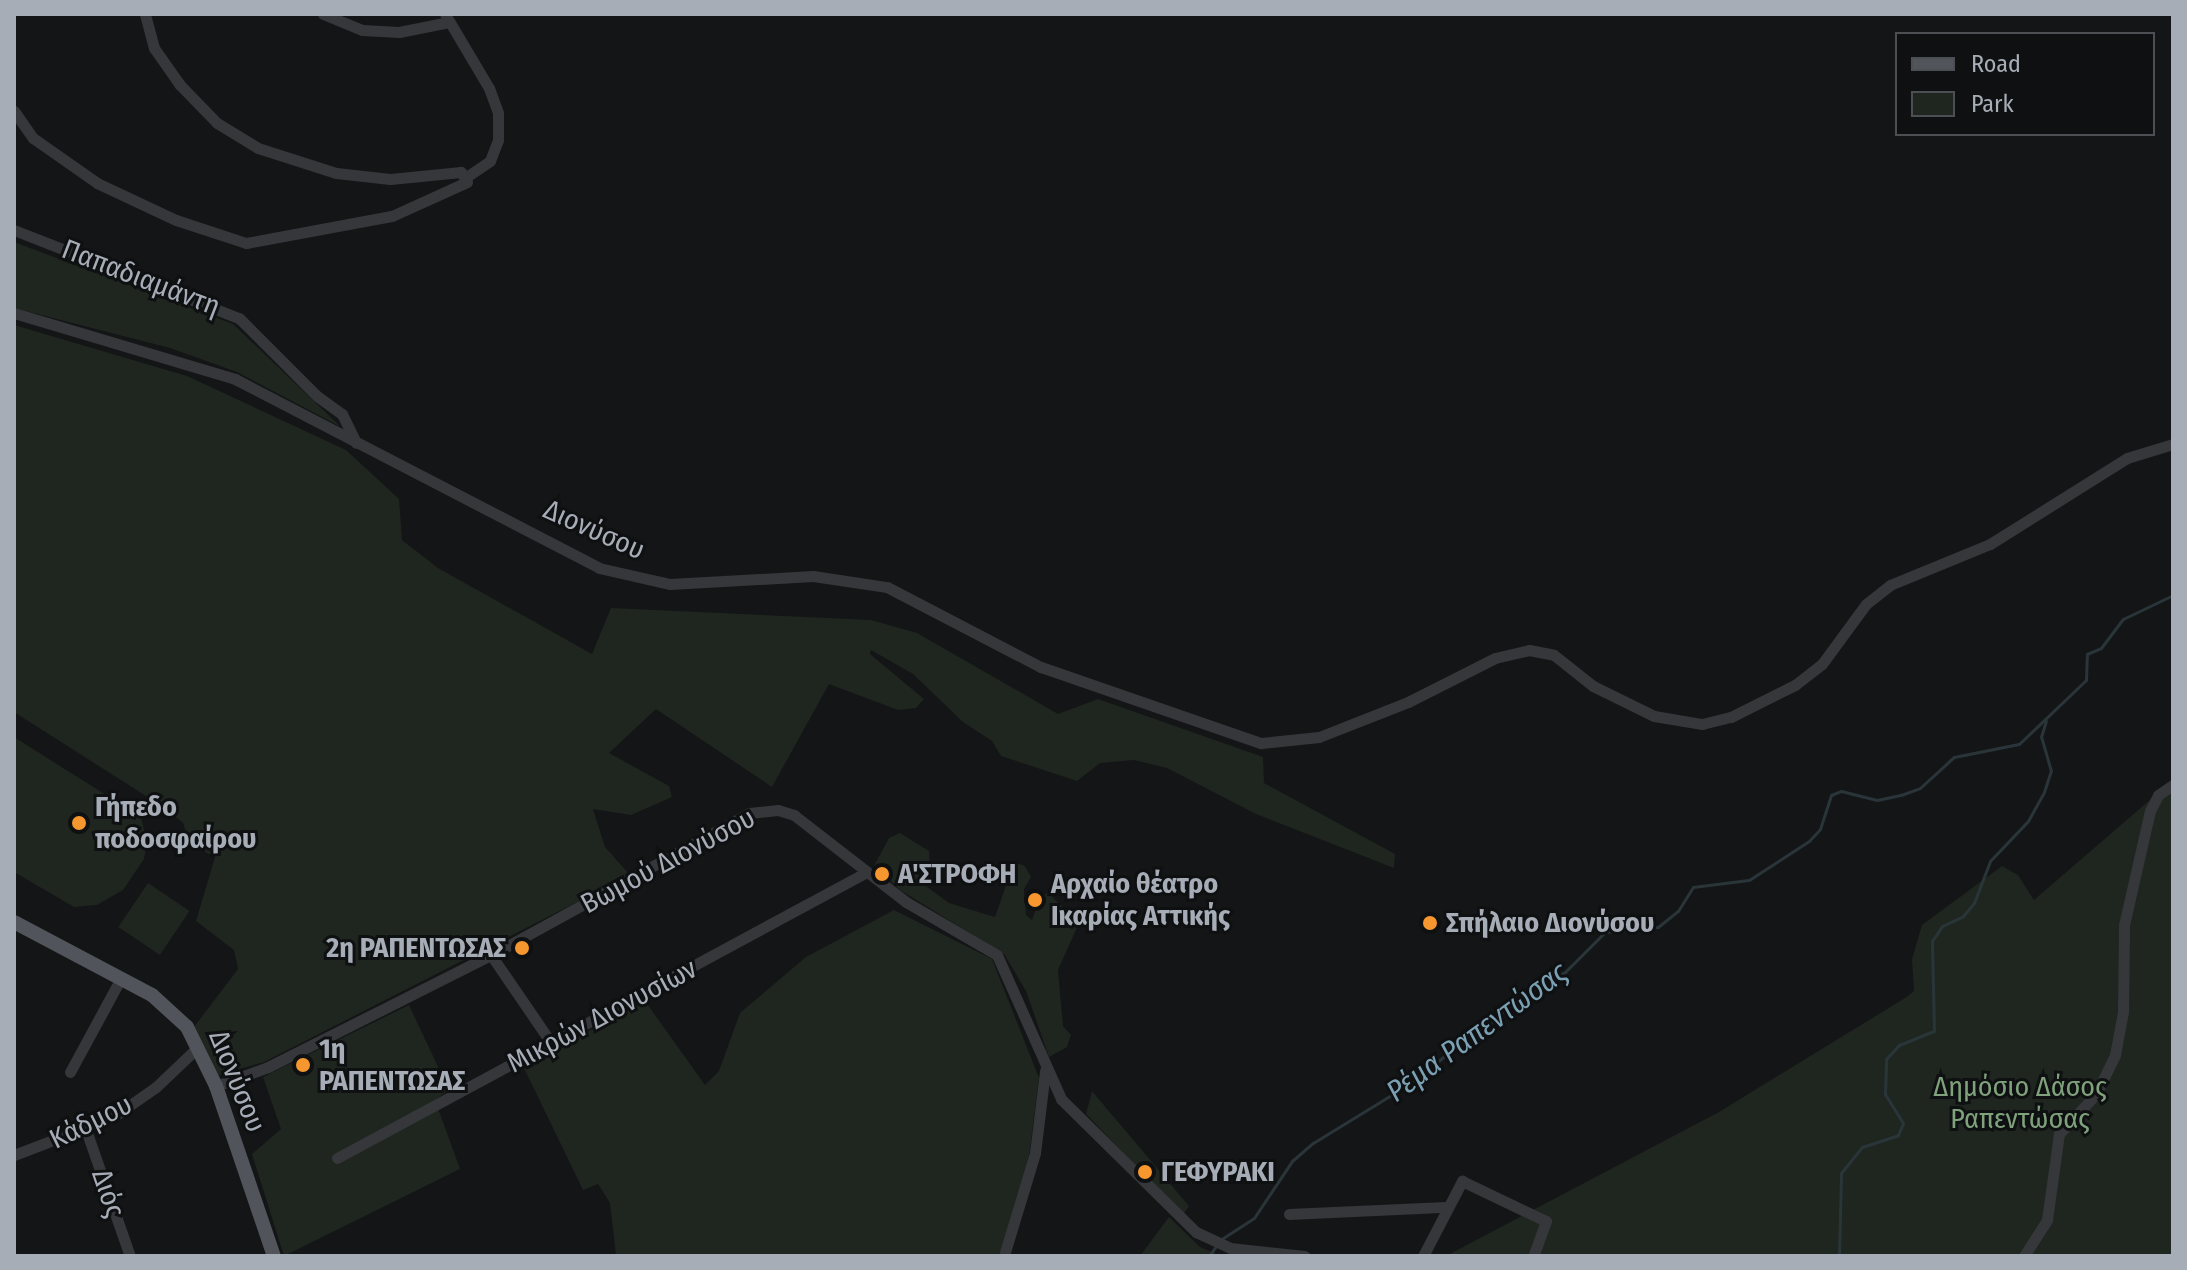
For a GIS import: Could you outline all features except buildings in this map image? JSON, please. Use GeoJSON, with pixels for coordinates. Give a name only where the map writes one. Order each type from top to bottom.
{"type":"FeatureCollection","features":[{"type":"Feature","properties":{"kind":"main road","name":"Διονύσου"},"geometry":{"type":"LineString","coordinates":[[14,922],[121,978],[176,1014],[198,1047],[216,1086],[274,1256]]}},
{"type":"Feature","properties":{"kind":"street"},"geometry":{"type":"LineString","coordinates":[[145,14],[154,48],[180,85],[217,123],[258,148],[336,173],[390,179],[456,172],[466,177]]}},
{"type":"Feature","properties":{"kind":"street"},"geometry":{"type":"LineString","coordinates":[[14,111],[33,138],[72,168],[124,197],[232,240],[270,242],[392,216],[457,190],[466,177],[490,161],[498,140],[498,113],[489,88],[447,18],[399,32],[362,30],[323,14]]}},
{"type":"Feature","properties":{"kind":"street","name":"Παπαδιαμάντη"},"geometry":{"type":"LineString","coordinates":[[14,230],[239,318],[317,396],[342,414],[357,443]]}},
{"type":"Feature","properties":{"kind":"street","name":"Διονύσου"},"geometry":{"type":"LineString","coordinates":[[14,313],[235,379],[599,568],[661,583],[813,576],[887,587],[1041,667],[1261,743],[1319,737],[1408,702],[1495,658],[1529,650],[1554,655],[1593,686],[1654,716],[1702,724],[1731,717],[1795,685],[1822,664],[1866,604],[1890,585],[1990,544],[2127,458],[2173,444]]}},
{"type":"Feature","properties":{"kind":"street"},"geometry":{"type":"LineString","coordinates":[[2024,1256],[2047,1220],[2059,1134],[2096,1094],[2115,1055],[2123,1012],[2124,925],[2150,811],[2158,795],[2173,785]]}},
{"type":"Feature","properties":{"kind":"street","name":"Βωμού Διονύσου"},"geometry":{"type":"LineString","coordinates":[[216,1086],[268,1067],[491,955],[755,811],[794,815],[865,873],[997,955],[1011,975],[1045,1071],[1069,1108],[1204,1237],[1230,1248],[1305,1256]]}},
{"type":"Feature","properties":{"kind":"street","name":"Μικρών Διονυσίων"},"geometry":{"type":"LineString","coordinates":[[337,1158],[865,873]]}},
{"type":"Feature","properties":{"kind":"street"},"geometry":{"type":"LineString","coordinates":[[491,955],[552,1044]]}},
{"type":"Feature","properties":{"kind":"street"},"geometry":{"type":"LineString","coordinates":[[70,1072],[121,978]]}},
{"type":"Feature","properties":{"kind":"street","name":"Κάδμου"},"geometry":{"type":"LineString","coordinates":[[14,1155],[86,1130],[135,1103],[198,1047]]}},
{"type":"Feature","properties":{"kind":"street"},"geometry":{"type":"LineString","coordinates":[[1005,1252],[1035,1153],[1045,1071]]}},
{"type":"Feature","properties":{"kind":"street","name":"Διός"},"geometry":{"type":"LineString","coordinates":[[86,1130],[130,1256]]}},
{"type":"Feature","properties":{"kind":"street"},"geometry":{"type":"LineString","coordinates":[[1423,1256],[1462,1181],[1546,1221],[1533,1256]]}},
{"type":"Feature","properties":{"kind":"street"},"geometry":{"type":"LineString","coordinates":[[1289,1214],[1446,1207]]}},
{"type":"Feature","properties":{"kind":"green space"},"geometry":{"type":"Polygon","coordinates":[[[14,242],[233,324],[341,427],[237,372],[170,348],[14,308],[14,242]]]}},
{"type":"Feature","properties":{"kind":"green space"},"geometry":{"type":"Polygon","coordinates":[[[14,325],[187,376],[346,450],[399,499],[402,540],[438,568],[592,654],[611,608],[871,620],[917,633],[1058,714],[1098,699],[1263,757],[1264,783],[1395,854],[1394,868],[1256,814],[1167,768],[1134,760],[1100,763],[1077,781],[1001,756],[992,741],[963,722],[913,674],[871,650],[870,654],[924,699],[916,708],[898,710],[829,684],[772,787],[656,709],[609,753],[669,786],[672,797],[631,815],[593,809],[605,847],[630,875],[264,1062],[216,1076],[194,1027],[238,969],[234,950],[196,921],[215,857],[190,844],[183,823],[168,810],[14,712],[14,325]]]}},
{"type":"Feature","properties":{"kind":"green space","name":"Γήπεδο ποδοσφαίρου"},"geometry":{"type":"Polygon","coordinates":[[[14,737],[141,817],[147,842],[144,859],[123,890],[97,905],[74,907],[14,872],[14,737]]]}},
{"type":"Feature","properties":{"kind":"green space","name":"Δημόσιο Δάσος Ραπεντώσας"},"geometry":{"type":"Polygon","coordinates":[[[2173,780],[2173,1256],[1446,1256],[1719,1112],[1905,998],[1914,991],[1912,959],[1922,925],[2002,866],[2018,875],[2034,900],[2173,780]]]}},
{"type":"Feature","properties":{"kind":"green space"},"geometry":{"type":"Polygon","coordinates":[[[900,833],[929,851],[930,864],[919,871],[919,881],[949,903],[995,917],[1014,862],[1025,866],[1031,877],[1024,889],[1026,915],[1032,920],[1041,895],[1048,893],[1079,923],[1058,970],[1063,1026],[1071,1035],[1067,1047],[1049,1057],[1026,991],[1004,954],[900,890],[874,866],[889,838],[900,833]]]}},
{"type":"Feature","properties":{"kind":"green space"},"geometry":{"type":"Polygon","coordinates":[[[148,883],[189,911],[160,955],[118,927],[148,883]]]}},
{"type":"Feature","properties":{"kind":"green space"},"geometry":{"type":"Polygon","coordinates":[[[894,910],[992,959],[1039,1078],[1028,1164],[999,1256],[616,1256],[610,1203],[598,1184],[583,1190],[523,1066],[645,1001],[705,1085],[719,1071],[740,1013],[806,957],[894,910]]]}},
{"type":"Feature","properties":{"kind":"green space"},"geometry":{"type":"Polygon","coordinates":[[[409,1005],[449,1090],[435,1100],[460,1169],[284,1256],[252,1154],[281,1129],[263,1077],[409,1005]]]}},
{"type":"Feature","properties":{"kind":"green space"},"geometry":{"type":"Polygon","coordinates":[[[1092,1091],[1189,1206],[1183,1215],[1086,1114],[1092,1091]]]}},
{"type":"Feature","properties":{"kind":"green space"},"geometry":{"type":"Polygon","coordinates":[[[1169,1217],[1200,1247],[1221,1256],[1140,1256],[1169,1217]]]}},
{"type":"Feature","properties":{"kind":"waterway","name":"Ρέμα Ραπεντώσας"},"geometry":{"type":"LineString","coordinates":[[1220,1240],[1254,1218],[1292,1161],[1313,1143],[1414,1081],[1447,1054],[1452,1042],[1487,1026],[1535,985],[1565,972],[1605,932],[1658,927],[1678,911],[1693,887],[1749,880],[1809,841],[1820,829],[1831,795],[1841,791],[1877,800],[1901,795],[1920,788],[1954,757],[2019,744],[2086,680],[2087,654],[2101,648],[2123,619],[2173,595]]}},
{"type":"Feature","properties":{"kind":"waterway","name":"Ρέμα Ραπεντώσας"},"geometry":{"type":"LineString","coordinates":[[1839,1256],[1841,1173],[1862,1147],[1898,1135],[1903,1123],[1885,1094],[1886,1059],[1899,1045],[1934,1031],[1932,941],[1942,926],[1963,916],[1974,903],[1990,861],[2028,821],[2044,792],[2051,771],[2041,737],[2046,721]]}},
{"type":"Feature","properties":{"kind":"waterway","name":"Ρέμα Ραπεντώσας"},"geometry":{"type":"LineString","coordinates":[[1209,1256],[1216,1246]]}},
{"type":"Feature","properties":{"kind":"place","name":"Γήπεδο ποδοσφαίρου"},"geometry":{"type":"Point","coordinates":[79,823]}},
{"type":"Feature","properties":{"kind":"place","name":"Α'ΣΤΡΟΦΗ"},"geometry":{"type":"Point","coordinates":[882,874]}},
{"type":"Feature","properties":{"kind":"place","name":"Αρχαίο θέατρο Ικαρίας Αττικής"},"geometry":{"type":"Point","coordinates":[1035,900]}},
{"type":"Feature","properties":{"kind":"place","name":"Σπήλαιο Διονύσου"},"geometry":{"type":"Point","coordinates":[1430,923]}},
{"type":"Feature","properties":{"kind":"place","name":"2η ΡΑΠΕΝΤΩΣΑΣ"},"geometry":{"type":"Point","coordinates":[522,948]}},
{"type":"Feature","properties":{"kind":"place","name":"1η ΡΑΠΕΝΤΩΣΑΣ"},"geometry":{"type":"Point","coordinates":[303,1065]}},
{"type":"Feature","properties":{"kind":"place","name":"ΓΕΦΥΡΑΚΙ"},"geometry":{"type":"Point","coordinates":[1145,1172]}}]}
